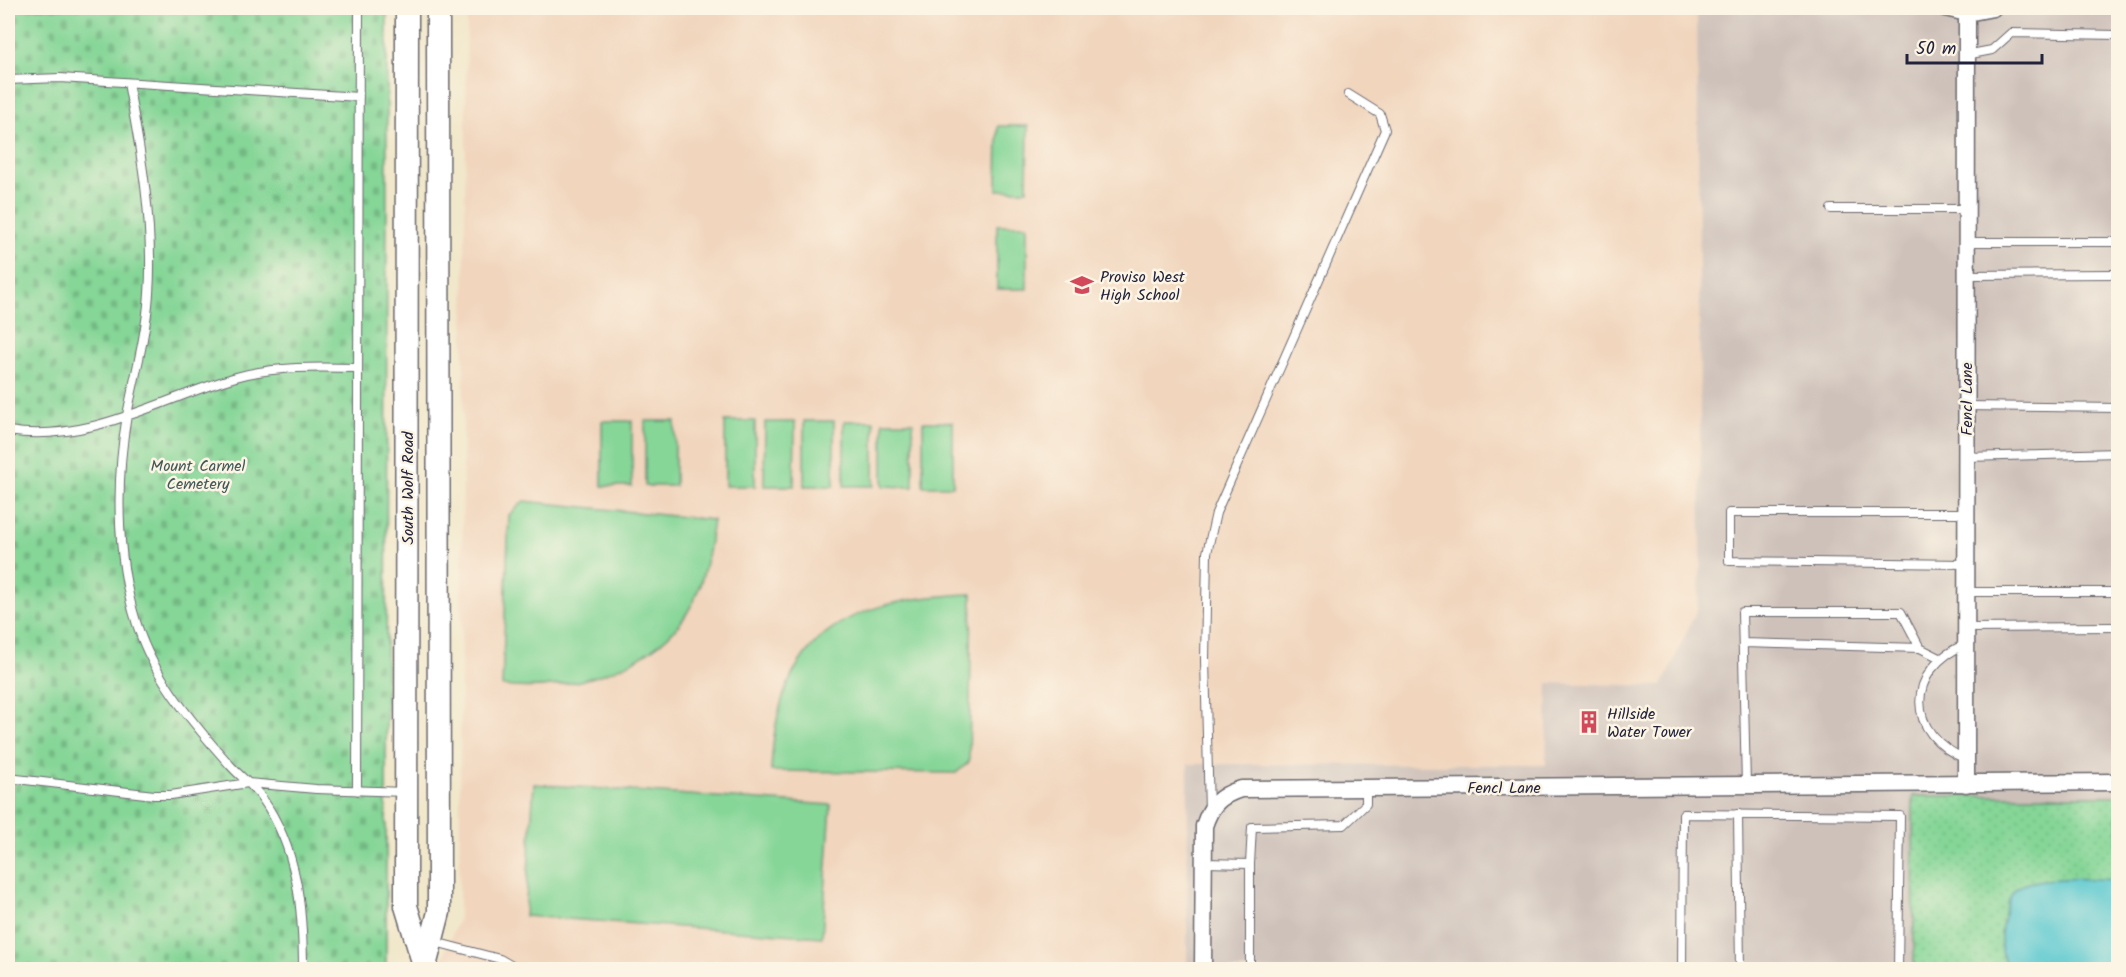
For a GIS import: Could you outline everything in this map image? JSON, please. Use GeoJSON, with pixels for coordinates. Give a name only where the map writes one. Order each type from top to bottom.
{"type":"FeatureCollection","features":[{"type":"Feature","properties":{"kind":"main road","name":"South Wolf Road"},"geometry":{"type":"LineString","coordinates":[[407,8],[406,906],[423,967]]}},
{"type":"Feature","properties":{"kind":"main road","name":"South Wolf Road"},"geometry":{"type":"LineString","coordinates":[[423,967],[439,912],[438,8]]}},
{"type":"Feature","properties":{"kind":"street"},"geometry":{"type":"LineString","coordinates":[[1945,8],[1966,13],[1993,8]]}},
{"type":"Feature","properties":{"kind":"street","name":"Fencl Lane"},"geometry":{"type":"LineString","coordinates":[[1966,13],[1966,784]]}},
{"type":"Feature","properties":{"kind":"street","name":"Fencl Lane"},"geometry":{"type":"LineString","coordinates":[[1209,811],[1226,794],[1241,789],[2118,782]]}},
{"type":"Feature","properties":{"kind":"street"},"geometry":{"type":"LineString","coordinates":[[1203,969],[1204,826],[1209,811]]}},
{"type":"Feature","properties":{"kind":"lane"},"geometry":{"type":"LineString","coordinates":[[357,791],[359,8]]}},
{"type":"Feature","properties":{"kind":"lane"},"geometry":{"type":"LineString","coordinates":[[1966,55],[1992,50],[2012,33],[2118,35]]}},
{"type":"Feature","properties":{"kind":"lane"},"geometry":{"type":"LineString","coordinates":[[8,80],[60,78],[359,97]]}},
{"type":"Feature","properties":{"kind":"lane"},"geometry":{"type":"LineString","coordinates":[[128,83],[143,169],[150,269],[147,314],[127,417],[122,466],[122,536],[130,599],[141,636],[169,687],[223,757],[271,812],[293,863],[300,898],[303,969]]}},
{"type":"Feature","properties":{"kind":"lane"},"geometry":{"type":"LineString","coordinates":[[1209,811],[1205,660],[1207,553],[1216,513],[1385,130],[1380,114],[1348,94]]}},
{"type":"Feature","properties":{"kind":"lane"},"geometry":{"type":"LineString","coordinates":[[1831,209],[1966,209]]}},
{"type":"Feature","properties":{"kind":"lane"},"geometry":{"type":"LineString","coordinates":[[1966,242],[2118,242]]}},
{"type":"Feature","properties":{"kind":"lane"},"geometry":{"type":"LineString","coordinates":[[1966,275],[2118,274]]}},
{"type":"Feature","properties":{"kind":"lane"},"geometry":{"type":"LineString","coordinates":[[8,431],[53,433],[95,426],[127,417],[238,376],[300,368],[358,368]]}},
{"type":"Feature","properties":{"kind":"lane"},"geometry":{"type":"LineString","coordinates":[[1966,406],[2118,408]]}},
{"type":"Feature","properties":{"kind":"lane"},"geometry":{"type":"LineString","coordinates":[[1966,457],[2118,453]]}},
{"type":"Feature","properties":{"kind":"lane"},"geometry":{"type":"LineString","coordinates":[[1966,513],[1728,513],[1729,561],[1966,564]]}},
{"type":"Feature","properties":{"kind":"lane"},"geometry":{"type":"LineString","coordinates":[[1966,592],[2118,592]]}},
{"type":"Feature","properties":{"kind":"lane"},"geometry":{"type":"LineString","coordinates":[[1746,785],[1742,612],[1901,612],[1920,648]]}},
{"type":"Feature","properties":{"kind":"lane"},"geometry":{"type":"LineString","coordinates":[[1966,759],[1947,752],[1933,739],[1923,721],[1920,702],[1923,682],[1940,658],[1948,651],[1966,636],[2118,627]]}},
{"type":"Feature","properties":{"kind":"lane"},"geometry":{"type":"LineString","coordinates":[[1743,643],[1920,648],[1940,658]]}},
{"type":"Feature","properties":{"kind":"lane"},"geometry":{"type":"LineString","coordinates":[[8,778],[154,795],[171,795],[248,783],[406,792]]}},
{"type":"Feature","properties":{"kind":"lane"},"geometry":{"type":"LineString","coordinates":[[1250,969],[1252,827],[1344,825],[1366,804],[1366,788]]}},
{"type":"Feature","properties":{"kind":"lane"},"geometry":{"type":"LineString","coordinates":[[1682,969],[1683,814],[1900,816],[1898,969]]}},
{"type":"Feature","properties":{"kind":"lane"},"geometry":{"type":"LineString","coordinates":[[1738,814],[1740,969]]}},
{"type":"Feature","properties":{"kind":"lane"},"geometry":{"type":"LineString","coordinates":[[1204,863],[1250,864]]}},
{"type":"Feature","properties":{"kind":"lane"},"geometry":{"type":"LineString","coordinates":[[431,941],[500,958],[519,969]]}},
{"type":"Feature","properties":{"kind":"shaded area","name":"Proviso West High School"},"geometry":{"type":"Polygon","coordinates":[[[467,8],[1697,8],[1701,562],[1698,607],[1662,686],[1549,684],[1547,765],[1189,764],[1187,969],[438,970],[459,918],[467,8]]]}},
{"type":"Feature","properties":{"kind":"shaded area"},"geometry":{"type":"Polygon","coordinates":[[[1697,8],[2118,8],[2118,796],[1913,796],[1914,969],[1187,970],[1188,764],[1546,765],[1548,683],[1662,686],[1698,607],[1701,562],[1697,8]]]}},
{"type":"Feature","properties":{"kind":"green space","name":"Mount Carmel Cemetery"},"geometry":{"type":"Polygon","coordinates":[[[8,8],[387,8],[386,969],[8,969],[8,8]]]}},
{"type":"Feature","properties":{"kind":"green space"},"geometry":{"type":"Polygon","coordinates":[[[998,126],[1028,126],[1027,190],[997,190],[998,126]]]}},
{"type":"Feature","properties":{"kind":"green space"},"geometry":{"type":"Polygon","coordinates":[[[997,225],[1027,225],[1027,289],[997,289],[997,225]]]}},
{"type":"Feature","properties":{"kind":"green space"},"geometry":{"type":"Polygon","coordinates":[[[602,421],[632,421],[632,486],[602,486],[602,421]]]}},
{"type":"Feature","properties":{"kind":"green space"},"geometry":{"type":"Polygon","coordinates":[[[645,421],[675,421],[675,486],[645,486],[645,421]]]}},
{"type":"Feature","properties":{"kind":"green space"},"geometry":{"type":"Polygon","coordinates":[[[725,421],[755,421],[755,486],[725,486],[725,421]]]}},
{"type":"Feature","properties":{"kind":"green space"},"geometry":{"type":"Polygon","coordinates":[[[804,421],[834,421],[834,486],[804,486],[804,421]]]}},
{"type":"Feature","properties":{"kind":"green space"},"geometry":{"type":"Polygon","coordinates":[[[844,421],[874,421],[874,486],[844,486],[844,421]]]}},
{"type":"Feature","properties":{"kind":"green space"},"geometry":{"type":"Polygon","coordinates":[[[765,422],[795,422],[794,486],[764,486],[765,422]]]}},
{"type":"Feature","properties":{"kind":"green space"},"geometry":{"type":"Polygon","coordinates":[[[883,422],[913,422],[913,487],[883,486],[883,422]]]}},
{"type":"Feature","properties":{"kind":"green space"},"geometry":{"type":"Polygon","coordinates":[[[923,422],[953,422],[953,486],[923,486],[923,422]]]}},
{"type":"Feature","properties":{"kind":"green space"},"geometry":{"type":"Polygon","coordinates":[[[524,501],[713,520],[706,563],[698,591],[685,617],[659,644],[640,657],[596,677],[548,686],[502,686],[509,515],[524,501]]]}},
{"type":"Feature","properties":{"kind":"green space"},"geometry":{"type":"Polygon","coordinates":[[[972,594],[969,762],[956,773],[771,771],[776,724],[787,686],[804,656],[826,633],[855,616],[888,604],[927,597],[972,594]]]}},
{"type":"Feature","properties":{"kind":"green space"},"geometry":{"type":"Polygon","coordinates":[[[534,784],[831,805],[822,937],[525,916],[534,784]]]}},
{"type":"Feature","properties":{"kind":"green space"},"geometry":{"type":"Polygon","coordinates":[[[1913,796],[2118,796],[2118,969],[1914,969],[1913,796]]]}},
{"type":"Feature","properties":{"kind":"water"},"geometry":{"type":"Polygon","coordinates":[[[2047,880],[2118,880],[2118,969],[2007,967],[2002,949],[2001,931],[2010,897],[2014,891],[2033,882],[2047,880]]]}},
{"type":"Feature","properties":{"kind":"place","name":"Proviso West High School"},"geometry":{"type":"Point","coordinates":[1082,285]}},
{"type":"Feature","properties":{"kind":"place","name":"Hillside Water Tower"},"geometry":{"type":"Point","coordinates":[1589,722]}}]}
